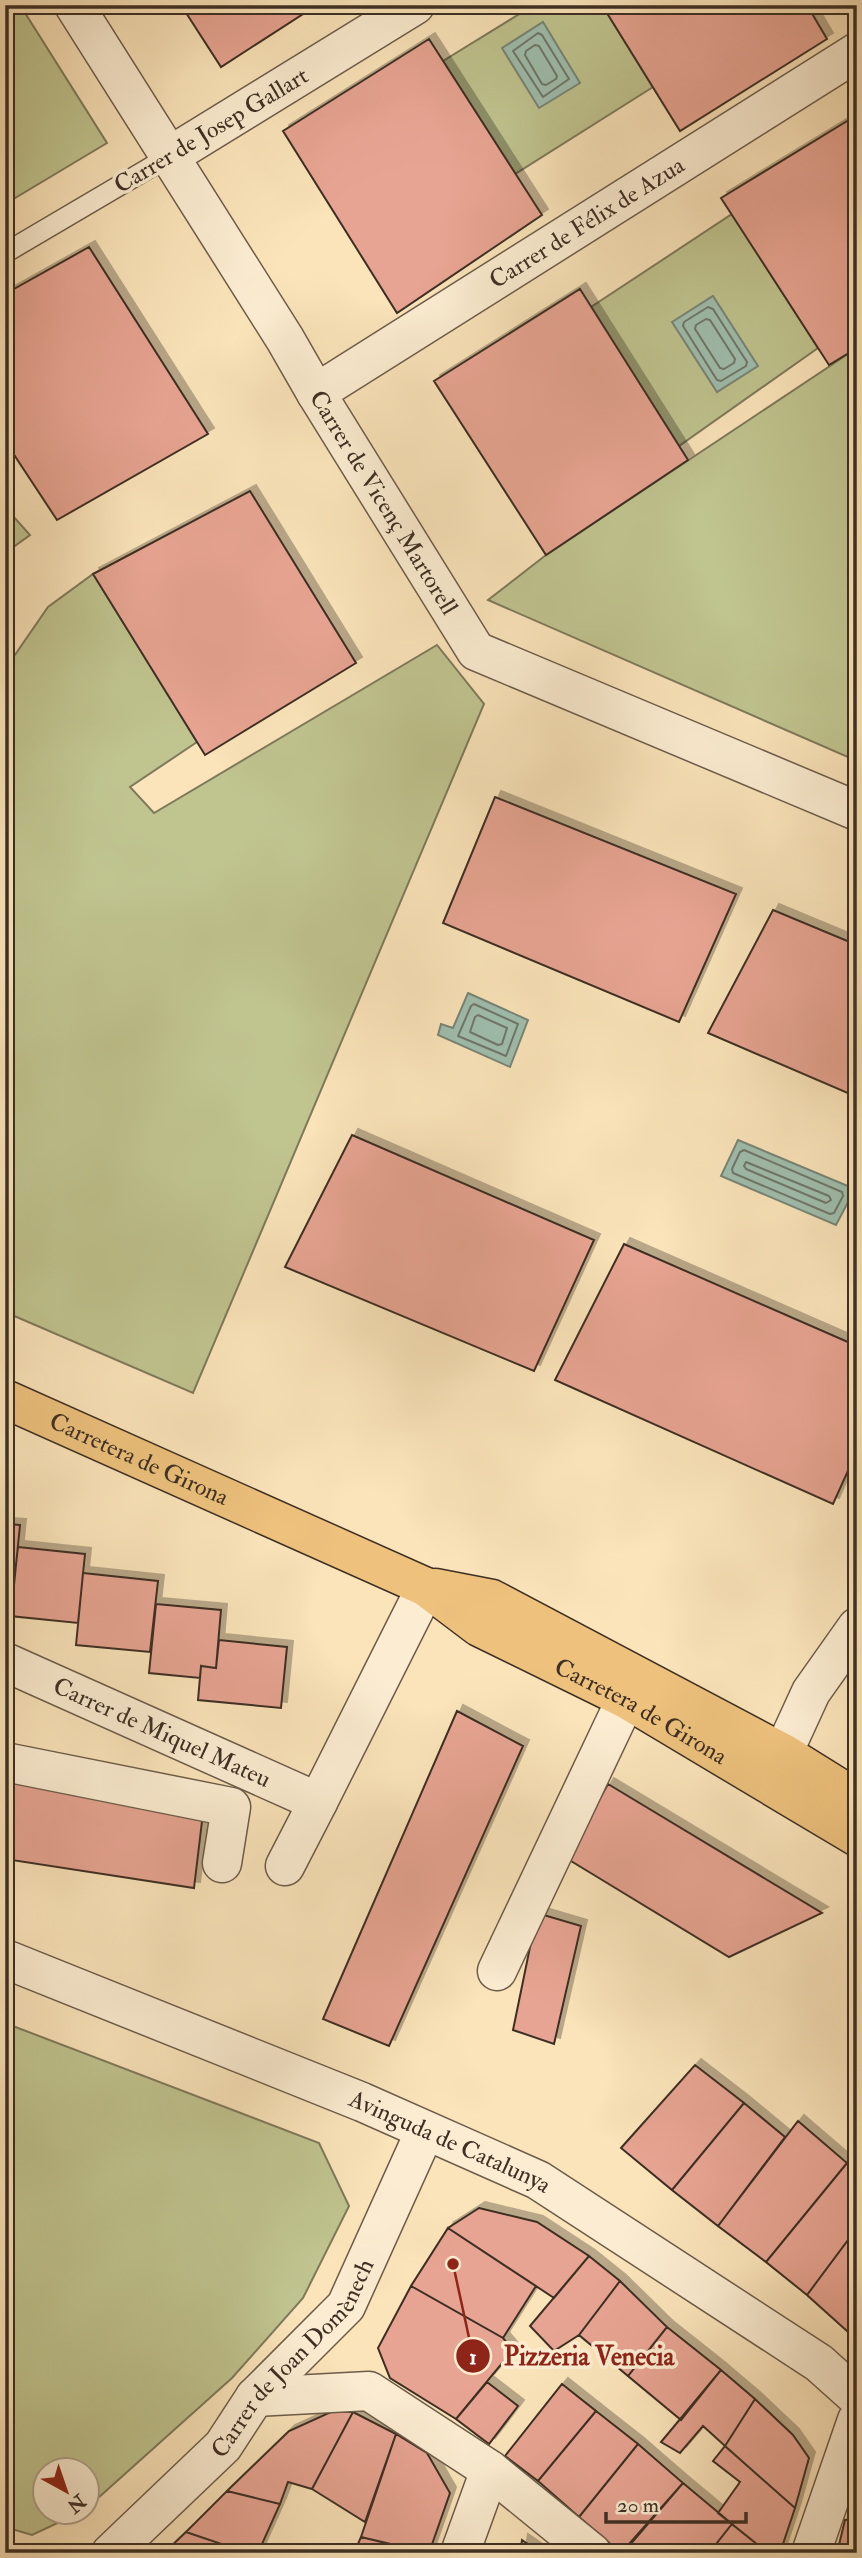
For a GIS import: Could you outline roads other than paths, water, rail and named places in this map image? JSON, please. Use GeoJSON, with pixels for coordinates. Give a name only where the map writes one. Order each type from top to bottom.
{"type":"FeatureCollection","features":[{"type":"Feature","properties":{"kind":"main road","name":"Carretera de Girona"},"geometry":{"type":"LineString","coordinates":[[5,1399],[426,1587],[479,1627],[626,1699],[857,1837]]}},
{"type":"Feature","properties":{"kind":"main road","name":"Carretera de Girona"},"geometry":{"type":"LineString","coordinates":[[426,1587],[492,1599],[783,1753],[857,1799]]}},
{"type":"Feature","properties":{"kind":"street","name":"Carrer de Vicenç Martorell"},"geometry":{"type":"LineString","coordinates":[[74,5],[285,339],[476,651],[857,811]]}},
{"type":"Feature","properties":{"kind":"street","name":"Carrer de Josep Gallart"},"geometry":{"type":"LineString","coordinates":[[168,157],[415,5]]}},
{"type":"Feature","properties":{"kind":"street","name":"Carrer de Félix de Azua"},"geometry":{"type":"LineString","coordinates":[[316,393],[857,52]]}},
{"type":"Feature","properties":{"kind":"street"},"geometry":{"type":"LineString","coordinates":[[285,1866],[426,1587]]}},
{"type":"Feature","properties":{"kind":"street"},"geometry":{"type":"LineString","coordinates":[[783,1753],[811,1692],[857,1627]]}},
{"type":"Feature","properties":{"kind":"street","name":"Carrer de Miquel Mateu"},"geometry":{"type":"LineString","coordinates":[[5,1662],[318,1802]]}},
{"type":"Feature","properties":{"kind":"street"},"geometry":{"type":"LineString","coordinates":[[497,1971],[626,1699]]}},
{"type":"Feature","properties":{"kind":"street"},"geometry":{"type":"LineString","coordinates":[[5,1762],[231,1807],[222,1863]]}},
{"type":"Feature","properties":{"kind":"street","name":"Avinguda de Catalunya"},"geometry":{"type":"LineString","coordinates":[[5,1959],[362,2102],[538,2180],[819,2363],[857,2397]]}},
{"type":"Feature","properties":{"kind":"street","name":"Carrer de Joan Domènech"},"geometry":{"type":"LineString","coordinates":[[111,2553],[223,2446],[255,2397],[346,2306],[425,2131]]}},
{"type":"Feature","properties":{"kind":"street"},"geometry":{"type":"LineString","coordinates":[[255,2397],[369,2391],[490,2470],[592,2553]]}},
{"type":"Feature","properties":{"kind":"street"},"geometry":{"type":"LineString","coordinates":[[811,2553],[857,2420]]}},
{"type":"Feature","properties":{"kind":"street"},"geometry":{"type":"LineString","coordinates":[[460,2553],[490,2470]]}},
{"type":"Feature","properties":{"kind":"lane","name":"Carrer de Josep Gallart"},"geometry":{"type":"LineString","coordinates":[[5,253],[168,157]]}},
{"type":"Feature","properties":{"kind":"water"},"geometry":{"type":"Polygon","coordinates":[[[543,22],[580,83],[539,108],[502,48],[543,22]]]}},
{"type":"Feature","properties":{"kind":"water"},"geometry":{"type":"Polygon","coordinates":[[[713,296],[758,366],[717,392],[672,322],[713,296]]]}},
{"type":"Feature","properties":{"kind":"water"},"geometry":{"type":"Polygon","coordinates":[[[468,993],[528,1020],[510,1067],[438,1035],[441,1024],[453,1028],[468,993]]]}},
{"type":"Feature","properties":{"kind":"water"},"geometry":{"type":"Polygon","coordinates":[[[738,1140],[855,1189],[836,1225],[721,1176],[738,1140]]]}},
{"type":"Feature","properties":{"kind":"place","name":"Pizzeria Venecia"},"geometry":{"type":"Point","coordinates":[453,2264]}}]}
